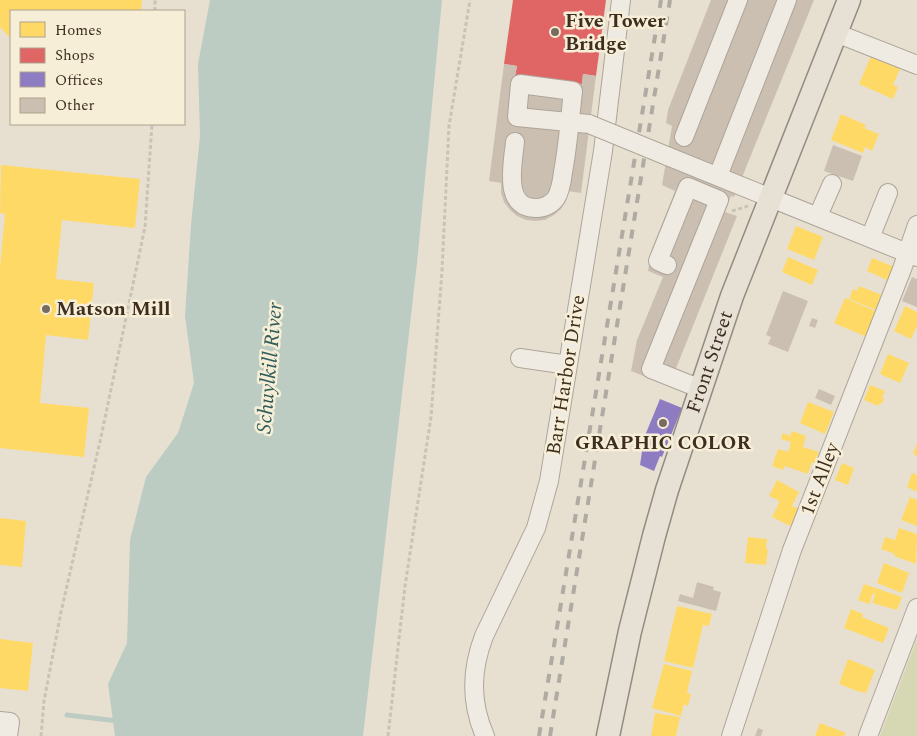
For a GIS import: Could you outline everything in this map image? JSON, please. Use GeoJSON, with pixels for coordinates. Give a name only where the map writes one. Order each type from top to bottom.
{"type":"FeatureCollection","features":[{"type":"Feature","properties":{"kind":"main road","name":"Front Street"},"geometry":{"type":"LineString","coordinates":[[608,736],[630,631],[654,536],[701,389],[732,296],[850,0]]}},
{"type":"Feature","properties":{"kind":"street","name":"Barr Harbor Drive"},"geometry":{"type":"LineString","coordinates":[[485,736],[476,713],[473,683],[478,652],[536,528],[549,481],[603,151],[620,0]]}},
{"type":"Feature","properties":{"kind":"street"},"geometry":{"type":"LineString","coordinates":[[684,137],[738,0]]}},
{"type":"Feature","properties":{"kind":"street"},"geometry":{"type":"LineString","coordinates":[[718,176],[787,0]]}},
{"type":"Feature","properties":{"kind":"street"},"geometry":{"type":"LineString","coordinates":[[836,33],[917,65]]}},
{"type":"Feature","properties":{"kind":"street"},"geometry":{"type":"LineString","coordinates":[[515,142],[511,181],[512,189],[515,197],[527,207],[543,207],[551,204],[556,198],[560,191],[570,123],[590,124],[667,156],[693,173],[718,176],[912,255]]}},
{"type":"Feature","properties":{"kind":"street"},"geometry":{"type":"LineString","coordinates":[[818,216],[832,184]]}},
{"type":"Feature","properties":{"kind":"street"},"geometry":{"type":"LineString","coordinates":[[667,265],[658,261],[688,187],[719,200],[651,369],[701,389]]}},
{"type":"Feature","properties":{"kind":"street"},"geometry":{"type":"LineString","coordinates":[[870,238],[888,193]]}},
{"type":"Feature","properties":{"kind":"street","name":"1st Alley"},"geometry":{"type":"LineString","coordinates":[[731,736],[792,550],[912,255],[917,225]]}},
{"type":"Feature","properties":{"kind":"street"},"geometry":{"type":"LineString","coordinates":[[520,358],[568,365]]}},
{"type":"Feature","properties":{"kind":"street"},"geometry":{"type":"LineString","coordinates":[[868,736],[917,608]]}},
{"type":"Feature","properties":{"kind":"street"},"geometry":{"type":"LineString","coordinates":[[0,721],[10,722],[8,736]]}},
{"type":"Feature","properties":{"kind":"path"},"geometry":{"type":"LineString","coordinates":[[388,736],[405,586],[431,417],[442,271],[449,126],[470,0]]}},
{"type":"Feature","properties":{"kind":"path"},"geometry":{"type":"LineString","coordinates":[[41,736],[44,700],[61,612],[101,436],[145,227],[152,125]]}},
{"type":"Feature","properties":{"kind":"green space"},"geometry":{"type":"Polygon","coordinates":[[[917,639],[917,736],[880,736],[917,639]]]}},
{"type":"Feature","properties":{"kind":"water","name":"Schuylkill River"},"geometry":{"type":"Polygon","coordinates":[[[210,0],[442,0],[417,263],[363,736],[115,736],[108,684],[127,643],[130,540],[146,477],[178,433],[194,383],[185,316],[191,225],[200,136],[198,64],[210,0]]]}},
{"type":"Feature","properties":{"kind":"building: Homes"},"geometry":{"type":"Polygon","coordinates":[[[0,0],[142,0],[141,10],[10,10],[10,38],[0,27],[0,0]]]}},
{"type":"Feature","properties":{"kind":"building: Homes"},"geometry":{"type":"Polygon","coordinates":[[[871,56],[900,69],[893,85],[898,87],[893,99],[859,84],[871,56]]]}},
{"type":"Feature","properties":{"kind":"building: Homes"},"geometry":{"type":"Polygon","coordinates":[[[841,114],[866,125],[864,128],[879,134],[872,151],[865,147],[863,153],[831,140],[841,114]]]}},
{"type":"Feature","properties":{"kind":"building: Homes","name":"Matson Mill"},"geometry":{"type":"Polygon","coordinates":[[[1,165],[140,179],[135,228],[62,220],[56,279],[94,283],[88,340],[46,335],[40,403],[89,408],[84,457],[0,448],[0,267],[5,214],[0,213],[1,165]]]}},
{"type":"Feature","properties":{"kind":"building: Homes"},"geometry":{"type":"Polygon","coordinates":[[[796,226],[823,237],[814,260],[787,249],[796,226]]]}},
{"type":"Feature","properties":{"kind":"building: Homes"},"geometry":{"type":"Polygon","coordinates":[[[788,257],[818,270],[812,285],[782,272],[788,257]]]}},
{"type":"Feature","properties":{"kind":"building: Homes"},"geometry":{"type":"Polygon","coordinates":[[[872,258],[900,269],[894,283],[867,271],[872,258]]]}},
{"type":"Feature","properties":{"kind":"building: Homes"},"geometry":{"type":"Polygon","coordinates":[[[859,286],[887,297],[881,312],[849,299],[853,289],[857,291],[859,286]]]}},
{"type":"Feature","properties":{"kind":"building: Homes"},"geometry":{"type":"Polygon","coordinates":[[[845,298],[880,313],[869,338],[834,323],[845,298]]]}},
{"type":"Feature","properties":{"kind":"building: Homes"},"geometry":{"type":"Polygon","coordinates":[[[905,306],[917,312],[917,326],[911,339],[894,331],[905,306]]]}},
{"type":"Feature","properties":{"kind":"building: Homes"},"geometry":{"type":"Polygon","coordinates":[[[888,354],[909,363],[900,383],[880,374],[888,354]]]}},
{"type":"Feature","properties":{"kind":"building: Homes"},"geometry":{"type":"Polygon","coordinates":[[[870,385],[885,391],[882,404],[880,403],[878,406],[864,400],[870,385]]]}},
{"type":"Feature","properties":{"kind":"building: Homes"},"geometry":{"type":"Polygon","coordinates":[[[808,402],[834,412],[825,434],[800,423],[808,402]]]}},
{"type":"Feature","properties":{"kind":"building: Homes"},"geometry":{"type":"Polygon","coordinates":[[[792,431],[806,436],[803,447],[819,452],[815,463],[812,462],[808,474],[785,466],[783,470],[772,466],[778,449],[788,452],[791,442],[781,439],[783,433],[790,436],[792,431]]]}},
{"type":"Feature","properties":{"kind":"building: Homes"},"geometry":{"type":"Polygon","coordinates":[[[917,443],[917,456],[913,454],[917,443]]]}},
{"type":"Feature","properties":{"kind":"building: Homes"},"geometry":{"type":"Polygon","coordinates":[[[842,463],[854,468],[848,485],[835,480],[842,463]]]}},
{"type":"Feature","properties":{"kind":"building: Homes"},"geometry":{"type":"Polygon","coordinates":[[[912,473],[917,475],[917,492],[907,487],[912,473]]]}},
{"type":"Feature","properties":{"kind":"building: Homes"},"geometry":{"type":"Polygon","coordinates":[[[777,480],[799,492],[792,506],[799,509],[790,526],[772,517],[779,503],[778,500],[769,496],[777,480]]]}},
{"type":"Feature","properties":{"kind":"building: Homes"},"geometry":{"type":"Polygon","coordinates":[[[910,497],[917,500],[917,526],[901,520],[910,497]]]}},
{"type":"Feature","properties":{"kind":"building: Homes"},"geometry":{"type":"Polygon","coordinates":[[[0,518],[26,521],[22,567],[0,565],[0,518]]]}},
{"type":"Feature","properties":{"kind":"building: Homes"},"geometry":{"type":"Polygon","coordinates":[[[899,528],[917,534],[916,564],[881,549],[885,537],[895,540],[899,528]]]}},
{"type":"Feature","properties":{"kind":"building: Homes"},"geometry":{"type":"Polygon","coordinates":[[[748,537],[767,539],[766,565],[745,563],[748,537]]]}},
{"type":"Feature","properties":{"kind":"building: Homes"},"geometry":{"type":"Polygon","coordinates":[[[884,563],[909,573],[902,593],[877,583],[884,563]]]}},
{"type":"Feature","properties":{"kind":"building: Homes"},"geometry":{"type":"Polygon","coordinates":[[[864,584],[902,597],[897,610],[872,603],[875,594],[873,593],[869,604],[858,600],[864,584]]]}},
{"type":"Feature","properties":{"kind":"building: Homes"},"geometry":{"type":"Polygon","coordinates":[[[677,606],[712,614],[709,626],[703,625],[693,668],[664,661],[677,606]]]}},
{"type":"Feature","properties":{"kind":"building: Homes"},"geometry":{"type":"Polygon","coordinates":[[[851,609],[863,614],[862,617],[889,628],[883,643],[844,628],[851,609]]]}},
{"type":"Feature","properties":{"kind":"building: Homes"},"geometry":{"type":"Polygon","coordinates":[[[0,639],[33,643],[28,691],[0,688],[0,639]]]}},
{"type":"Feature","properties":{"kind":"building: Homes"},"geometry":{"type":"Polygon","coordinates":[[[848,659],[875,670],[866,693],[839,684],[848,659]]]}},
{"type":"Feature","properties":{"kind":"building: Homes"},"geometry":{"type":"Polygon","coordinates":[[[664,664],[692,671],[687,693],[691,694],[688,706],[684,704],[681,716],[652,708],[664,664]]]}},
{"type":"Feature","properties":{"kind":"building: Homes"},"geometry":{"type":"Polygon","coordinates":[[[655,713],[680,717],[676,736],[651,736],[655,713]]]}},
{"type":"Feature","properties":{"kind":"building: Homes"},"geometry":{"type":"Polygon","coordinates":[[[820,723],[846,733],[844,736],[815,736],[820,723]]]}},
{"type":"Feature","properties":{"kind":"building: Shops","name":"Five Tower Bridge"},"geometry":{"type":"Polygon","coordinates":[[[513,0],[606,0],[596,76],[583,74],[582,84],[515,76],[517,66],[504,64],[513,0]]]}},
{"type":"Feature","properties":{"kind":"building: Offices","name":"GRAPHIC COLOR"},"geometry":{"type":"Polygon","coordinates":[[[660,399],[682,408],[662,457],[660,456],[654,471],[640,465],[644,438],[660,399]]]}},
{"type":"Feature","properties":{"kind":"building: Other"},"geometry":{"type":"Polygon","coordinates":[[[711,0],[814,0],[734,197],[731,196],[725,212],[737,216],[669,386],[631,371],[637,340],[663,277],[648,271],[651,251],[675,191],[662,185],[672,126],[666,123],[668,110],[711,0]]]}},
{"type":"Feature","properties":{"kind":"building: Other"},"geometry":{"type":"Polygon","coordinates":[[[504,64],[517,66],[515,76],[582,84],[583,74],[596,76],[581,193],[568,191],[566,201],[561,209],[545,220],[526,220],[517,216],[504,202],[501,193],[501,183],[489,181],[504,64]]]}},
{"type":"Feature","properties":{"kind":"building: Other"},"geometry":{"type":"Polygon","coordinates":[[[833,145],[862,156],[853,181],[824,171],[833,145]]]}},
{"type":"Feature","properties":{"kind":"building: Other"},"geometry":{"type":"Polygon","coordinates":[[[912,277],[917,279],[917,307],[902,301],[912,277]]]}},
{"type":"Feature","properties":{"kind":"building: Other"},"geometry":{"type":"Polygon","coordinates":[[[783,291],[808,301],[788,352],[768,344],[771,337],[766,335],[783,291]]]}},
{"type":"Feature","properties":{"kind":"building: Other"},"geometry":{"type":"Polygon","coordinates":[[[812,318],[818,320],[815,328],[809,326],[812,318]]]}},
{"type":"Feature","properties":{"kind":"building: Other"},"geometry":{"type":"Polygon","coordinates":[[[819,389],[835,396],[831,405],[815,398],[819,389]]]}},
{"type":"Feature","properties":{"kind":"building: Other"},"geometry":{"type":"Polygon","coordinates":[[[697,582],[714,587],[713,590],[721,592],[716,611],[678,601],[680,594],[693,598],[697,582]]]}},
{"type":"Feature","properties":{"kind":"building: Other"},"geometry":{"type":"Polygon","coordinates":[[[758,728],[763,730],[761,736],[755,736],[758,728]]]}},
{"type":"Feature","properties":{"kind":"waterway"},"geometry":{"type":"LineString","coordinates":[[67,715],[118,721]]}},
{"type":"Feature","properties":{"kind":"railway"},"geometry":{"type":"LineString","coordinates":[[539,736],[661,0]]}},
{"type":"Feature","properties":{"kind":"railway"},"geometry":{"type":"LineString","coordinates":[[550,736],[670,0]]}},
{"type":"Feature","properties":{"kind":"place","name":"Five Tower Bridge"},"geometry":{"type":"Point","coordinates":[555,32]}},
{"type":"Feature","properties":{"kind":"place","name":"Matson Mill"},"geometry":{"type":"Point","coordinates":[46,309]}},
{"type":"Feature","properties":{"kind":"place","name":"GRAPHIC COLOR"},"geometry":{"type":"Point","coordinates":[663,423]}}]}
